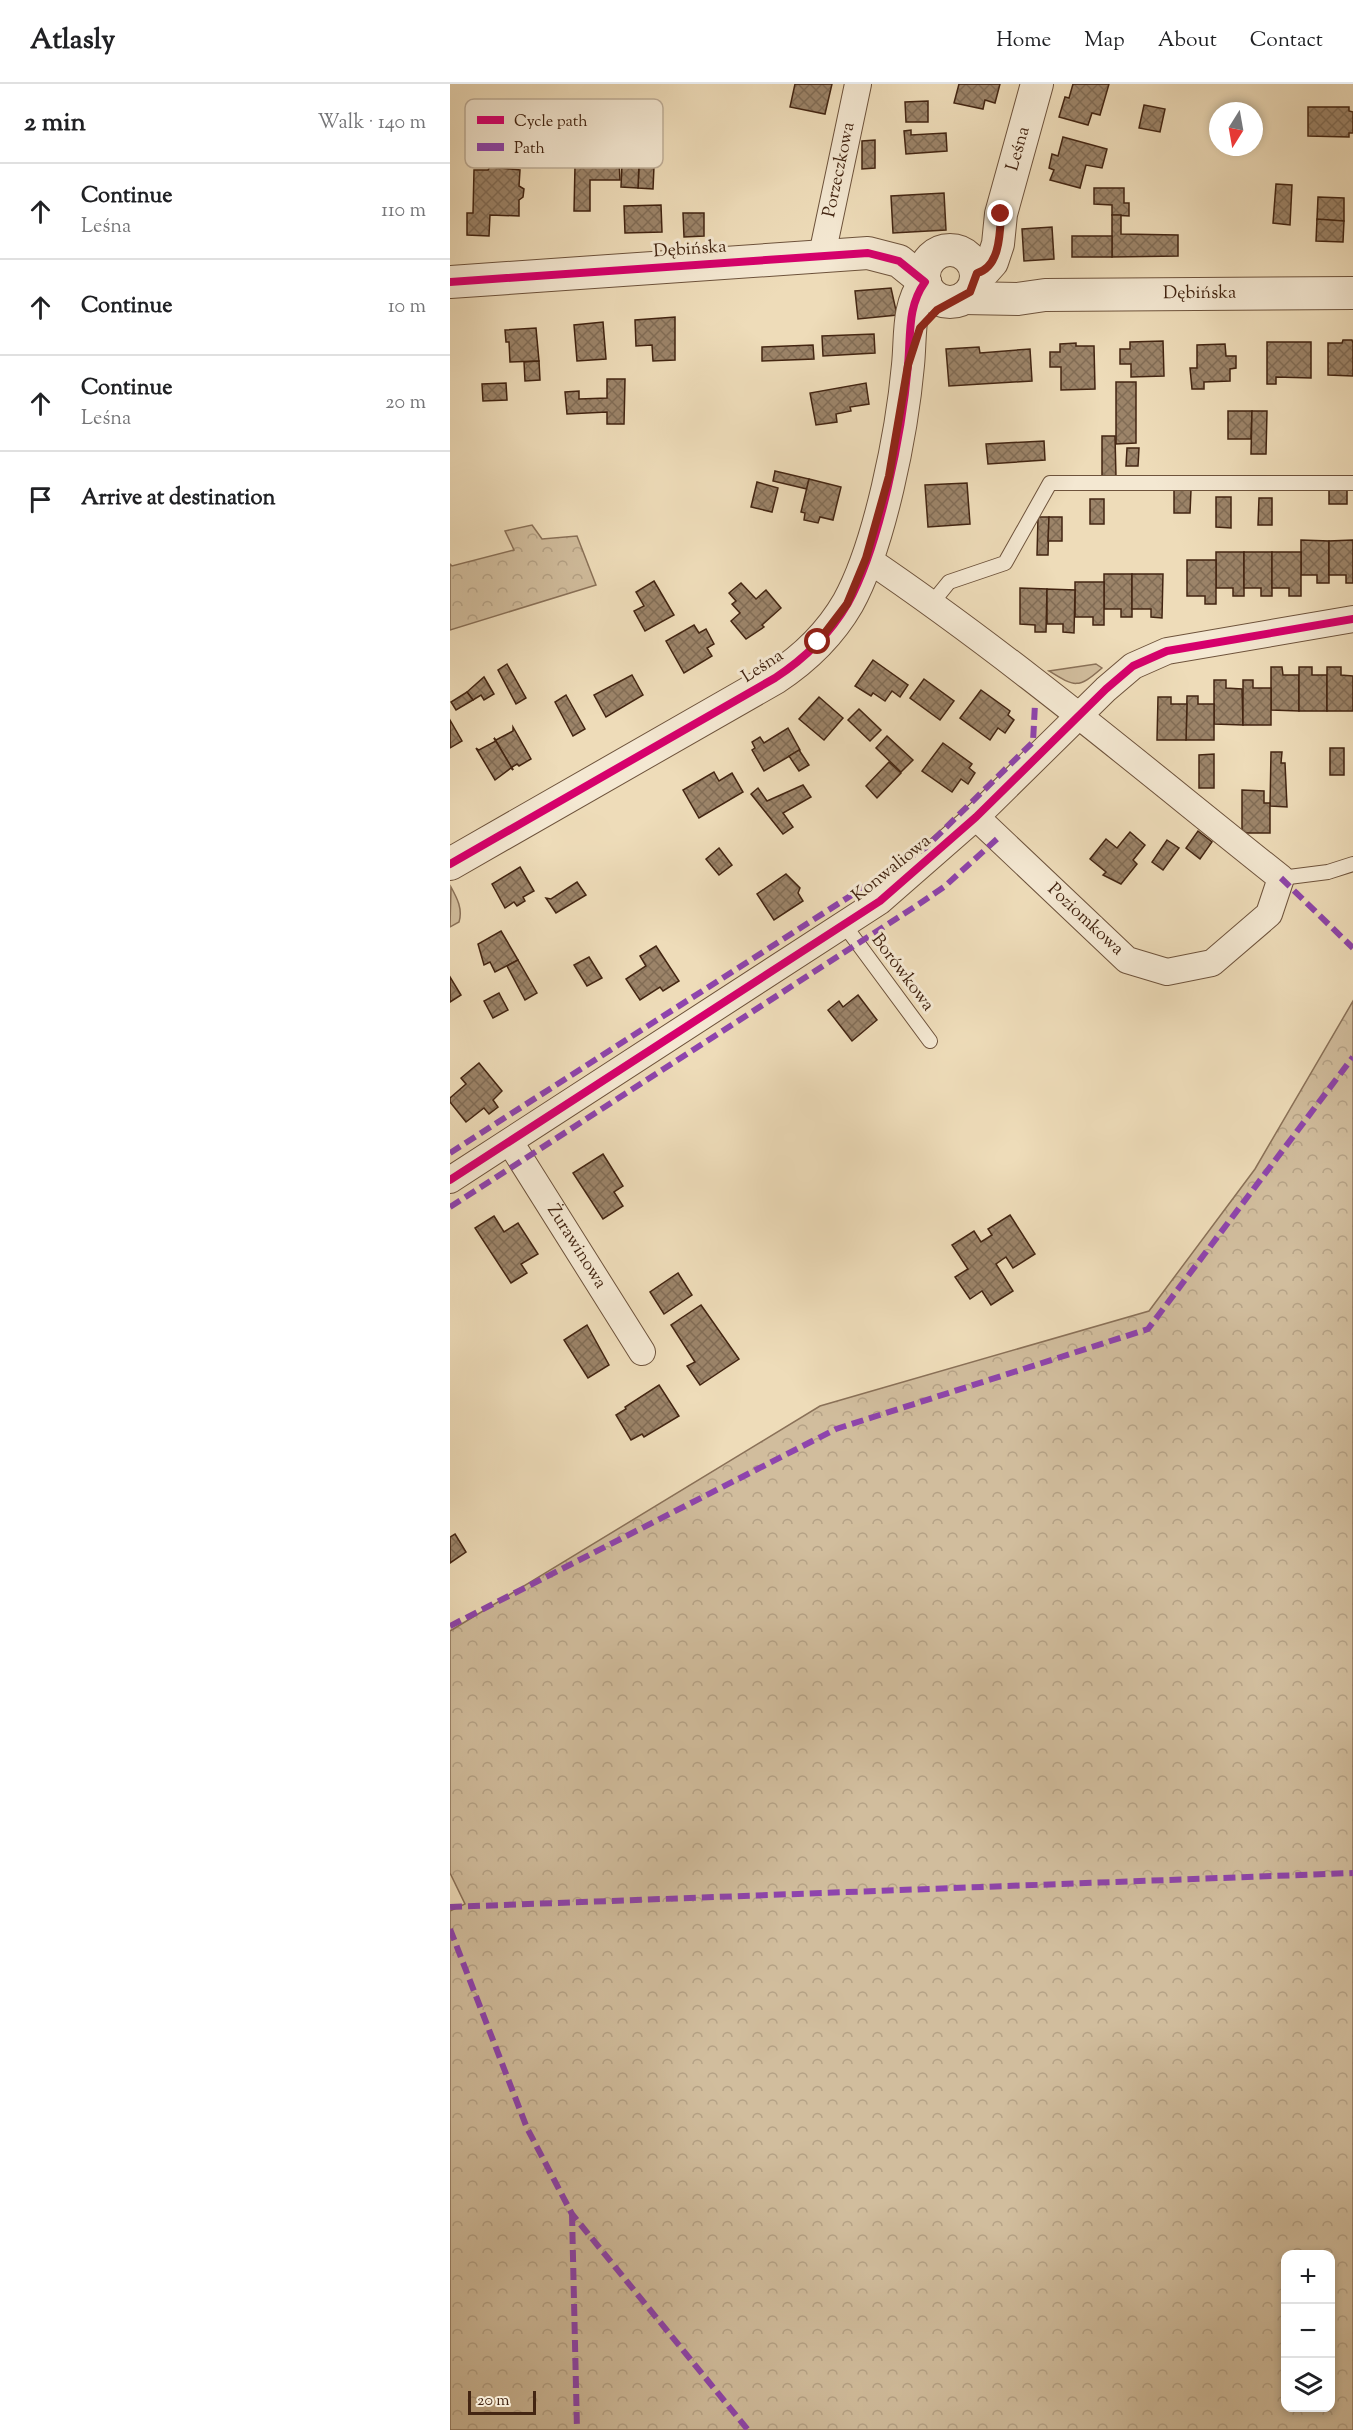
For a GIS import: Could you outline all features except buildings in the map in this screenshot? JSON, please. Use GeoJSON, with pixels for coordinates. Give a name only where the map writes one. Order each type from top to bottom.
{"type":"FeatureCollection","features":[{"type":"Feature","properties":{"kind":"street","name":"Porzeczkowa"},"geometry":{"type":"LineString","coordinates":[[822,255],[858,84]]}},
{"type":"Feature","properties":{"kind":"street","name":"Leśna"},"geometry":{"type":"LineString","coordinates":[[908,365],[920,328],[1001,214],[1037,84]]}},
{"type":"Feature","properties":{"kind":"street","name":"Dębińska"},"geometry":{"type":"LineString","coordinates":[[868,254],[890,248],[926,247],[958,275],[1018,299],[1045,295],[1353,293]]}},
{"type":"Feature","properties":{"kind":"street","name":"Dębińska"},"geometry":{"type":"LineString","coordinates":[[450,282],[822,255],[868,254],[899,261],[925,282]]}},
{"type":"Feature","properties":{"kind":"street","name":"Leśna"},"geometry":{"type":"LineString","coordinates":[[450,864],[749,694],[790,668],[818,642],[840,615],[853,592],[866,558],[889,476],[908,365],[913,306],[916,294],[925,282],[925,269],[930,260],[958,275]]}},
{"type":"Feature","properties":{"kind":"street"},"geometry":{"type":"LineString","coordinates":[[866,558],[932,603],[1047,688],[1078,716],[1281,878]]}},
{"type":"Feature","properties":{"kind":"street","name":"Konwaliowa"},"geometry":{"type":"LineString","coordinates":[[450,1180],[844,926],[919,870],[1133,666],[1167,651],[1353,619]]}},
{"type":"Feature","properties":{"kind":"street","name":"Poziomkowa"},"geometry":{"type":"LineString","coordinates":[[976,817],[1127,960],[1167,972],[1212,963],[1269,914],[1281,878]]}},
{"type":"Feature","properties":{"kind":"street","name":"Żurawinowa"},"geometry":{"type":"LineString","coordinates":[[510,1142],[642,1352]]}},
{"type":"Feature","properties":{"kind":"lane"},"geometry":{"type":"LineString","coordinates":[[932,603],[949,582],[1005,562],[1050,483],[1353,483]]}},
{"type":"Feature","properties":{"kind":"lane"},"geometry":{"type":"LineString","coordinates":[[1281,878],[1328,872],[1353,864]]}},
{"type":"Feature","properties":{"kind":"lane","name":"Borówkowa"},"geometry":{"type":"LineString","coordinates":[[844,926],[930,1041]]}},
{"type":"Feature","properties":{"kind":"green space"},"geometry":{"type":"Polygon","coordinates":[[[532,525],[542,539],[577,536],[596,585],[450,630],[450,564],[452,566],[514,550],[505,531],[532,525]]]}},
{"type":"Feature","properties":{"kind":"green space"},"geometry":{"type":"Polygon","coordinates":[[[1096,664],[1102,668],[1087,680],[1076,683],[1071,683],[1049,671],[1096,664]]]}},
{"type":"Feature","properties":{"kind":"green space"},"geometry":{"type":"Polygon","coordinates":[[[451,887],[460,913],[459,922],[450,927],[451,887]]]}},
{"type":"Feature","properties":{"kind":"green space"},"geometry":{"type":"Polygon","coordinates":[[[1353,1001],[1353,2430],[450,2430],[450,1911],[465,1904],[450,1873],[450,1631],[820,1406],[1149,1311],[1255,1169],[1353,1001]]]}},
{"type":"Feature","properties":{"kind":"marked path"},"geometry":{"type":"LineString","coordinates":[[450,1153],[925,848],[1033,742],[1035,704]]}},
{"type":"Feature","properties":{"kind":"marked path"},"geometry":{"type":"LineString","coordinates":[[450,1207],[919,904],[944,887],[997,839]]}},
{"type":"Feature","properties":{"kind":"marked path"},"geometry":{"type":"LineString","coordinates":[[1281,878],[1353,948]]}},
{"type":"Feature","properties":{"kind":"marked path"},"geometry":{"type":"LineString","coordinates":[[450,1626],[836,1429],[1148,1329],[1353,1057]]}},
{"type":"Feature","properties":{"kind":"marked path"},"geometry":{"type":"LineString","coordinates":[[450,1907],[1353,1873]]}},
{"type":"Feature","properties":{"kind":"marked path"},"geometry":{"type":"LineString","coordinates":[[450,1929],[527,2128],[572,2214],[748,2430]]}},
{"type":"Feature","properties":{"kind":"marked path"},"geometry":{"type":"LineString","coordinates":[[572,2214],[577,2430]]}},
{"type":"Feature","properties":{"kind":"cycle path"},"geometry":{"type":"LineString","coordinates":[[450,282],[868,253],[899,261],[925,282],[915,301],[913,311],[901,422],[879,520],[860,579],[848,603],[825,635],[796,663],[775,678],[450,864]]}},
{"type":"Feature","properties":{"kind":"cycle path"},"geometry":{"type":"LineString","coordinates":[[450,1180],[880,901],[976,817],[1106,689],[1133,666],[1167,651],[1353,619]]}},
{"type":"Feature","properties":{"kind":"route"},"geometry":{"type":"LineString","coordinates":[[818,642],[847,604],[866,558],[889,476],[908,365],[920,328],[929,316],[948,302],[964,298],[974,285],[977,273],[984,271],[992,262],[1001,229],[1001,214]]}}]}
